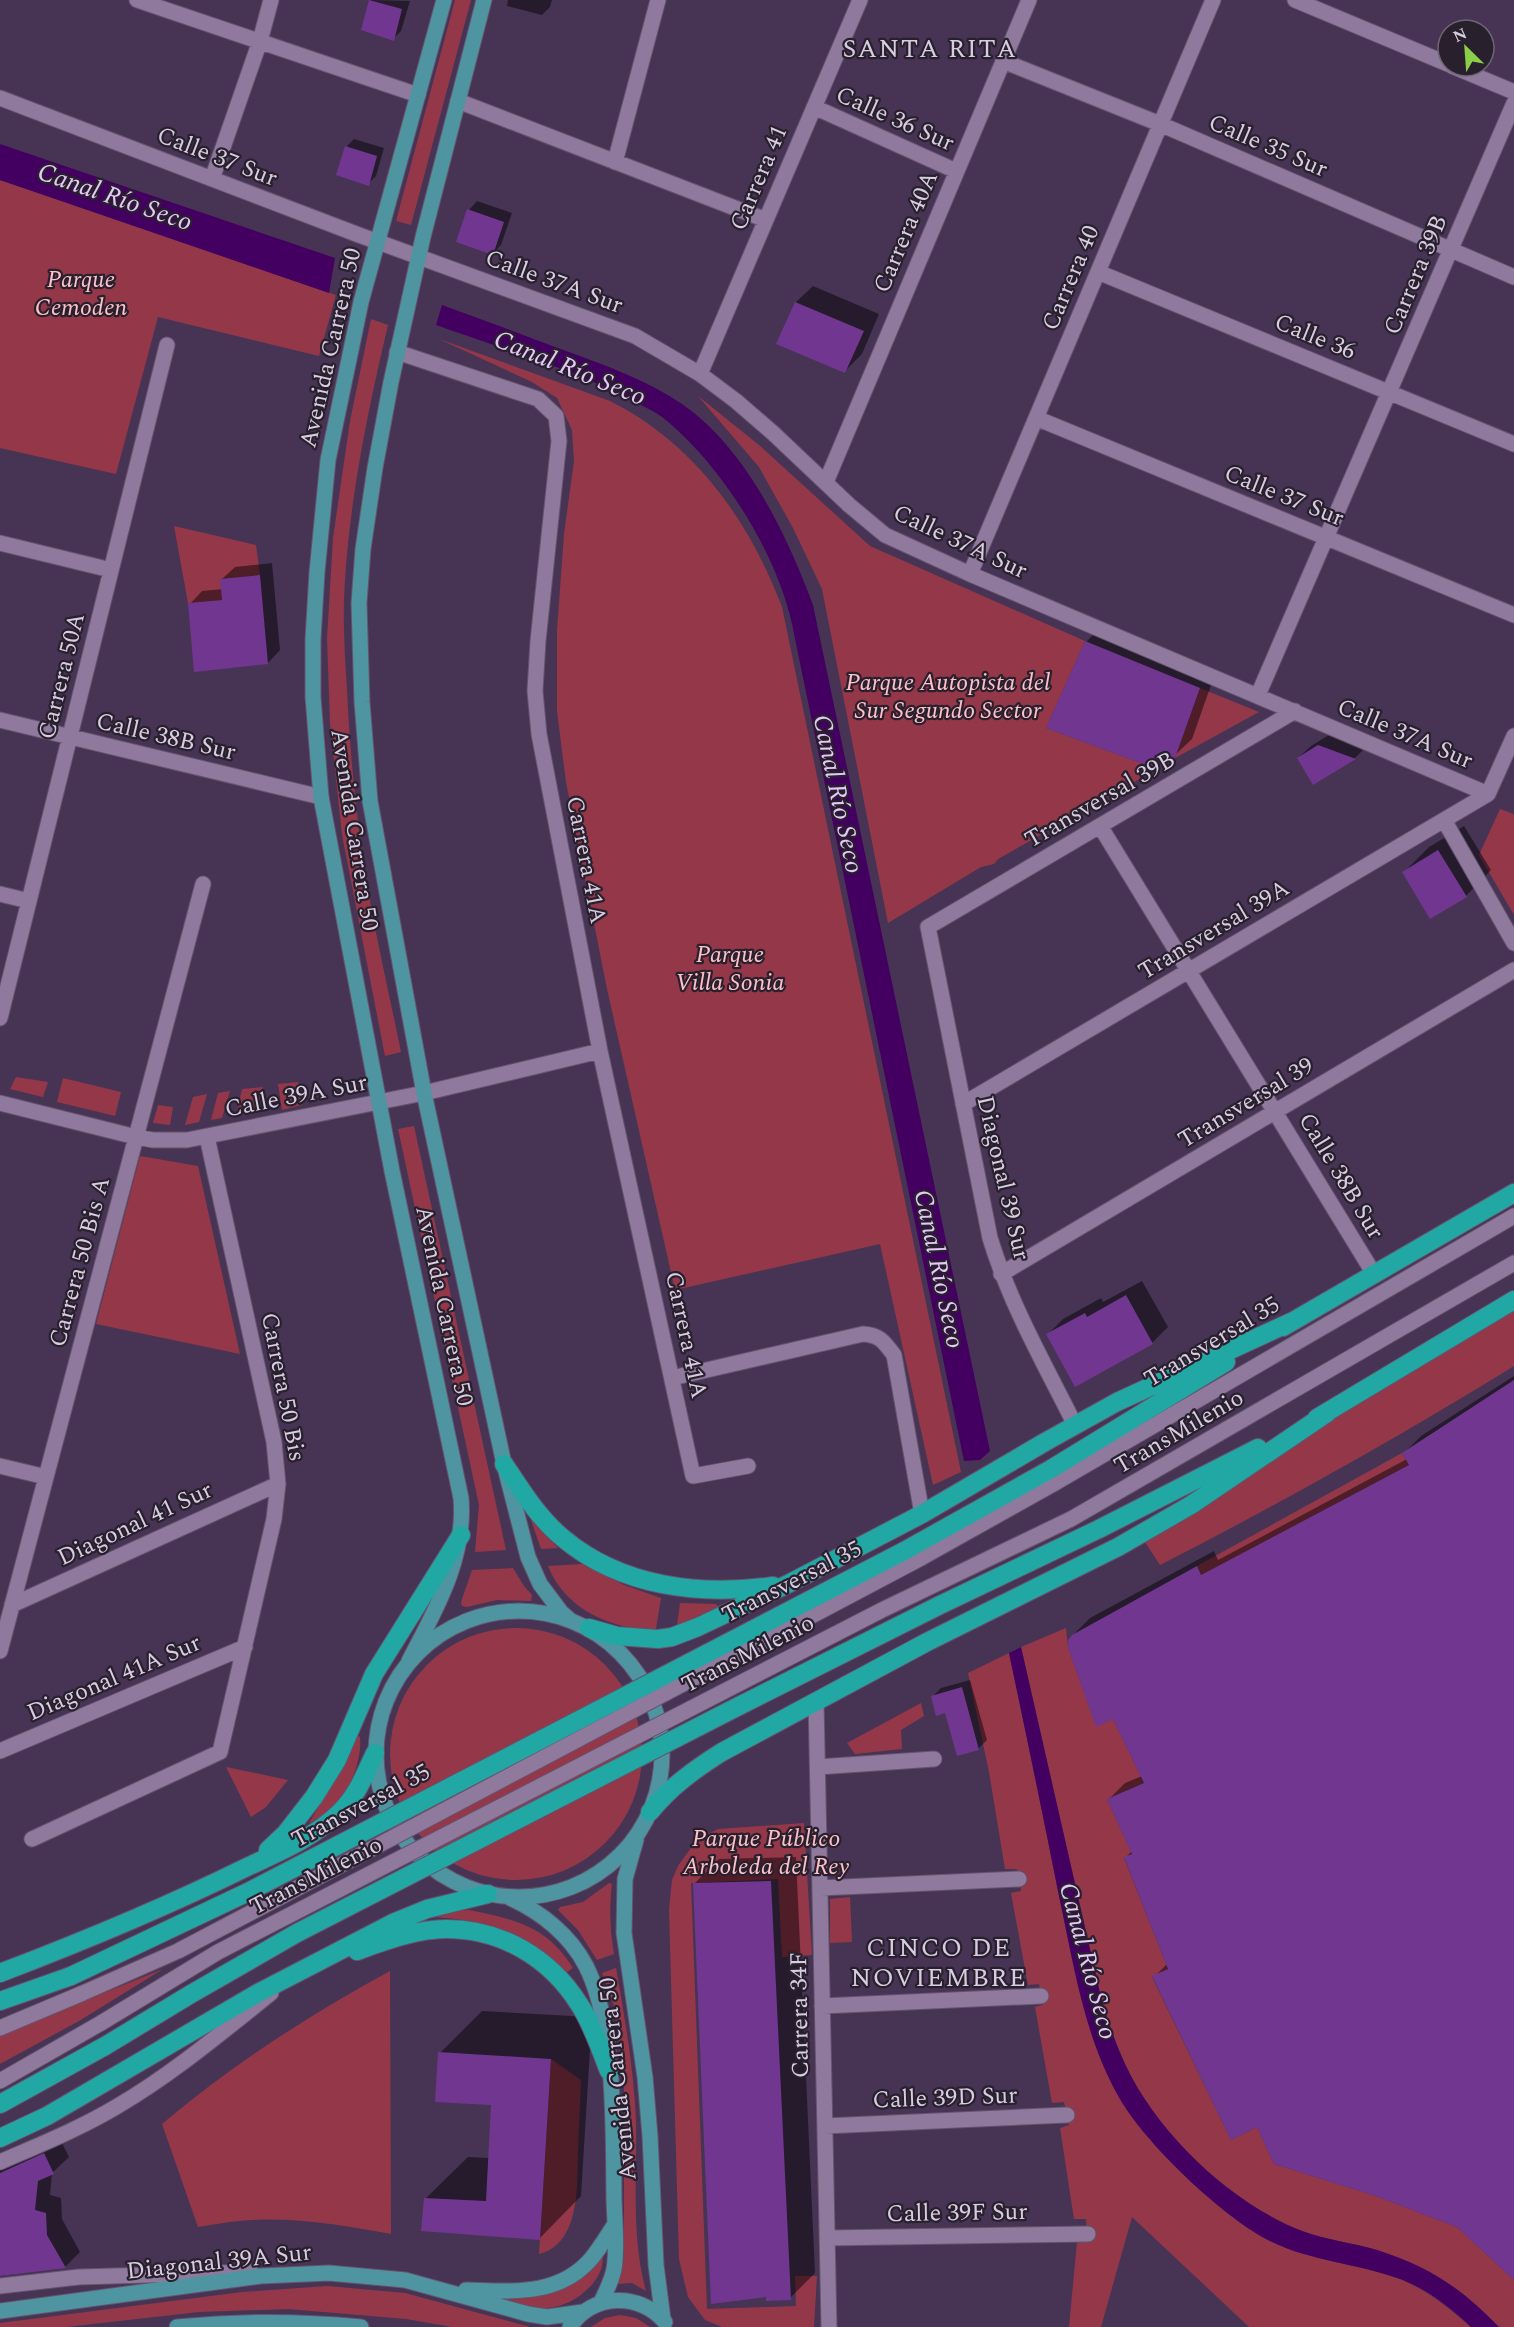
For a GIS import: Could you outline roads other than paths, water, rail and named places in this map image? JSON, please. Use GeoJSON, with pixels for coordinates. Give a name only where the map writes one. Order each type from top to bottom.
{"type":"FeatureCollection","features":[{"type":"Feature","properties":{"kind":"highway","name":"Transversal 35"},"geometry":{"type":"LineString","coordinates":[[0,2001],[71,1976],[248,1892],[1053,1476],[1291,1322],[1514,1193]]}},
{"type":"Feature","properties":{"kind":"highway"},"geometry":{"type":"LineString","coordinates":[[650,1812],[668,1791],[702,1764],[927,1642],[1118,1547],[1191,1505],[1327,1413],[1514,1300]]}},
{"type":"Feature","properties":{"kind":"highway"},"geometry":{"type":"LineString","coordinates":[[589,1628],[636,1638],[672,1637],[698,1627],[790,1583],[922,1514],[1076,1425],[1164,1379],[1291,1322]]}},
{"type":"Feature","properties":{"kind":"highway"},"geometry":{"type":"LineString","coordinates":[[0,2104],[105,2046],[297,1933],[410,1874],[940,1605],[1099,1529],[1327,1413]]}},
{"type":"Feature","properties":{"kind":"highway"},"geometry":{"type":"LineString","coordinates":[[504,1464],[531,1505],[563,1539],[614,1570],[641,1581],[675,1587],[715,1590],[752,1589],[790,1583]]}},
{"type":"Feature","properties":{"kind":"highway"},"geometry":{"type":"LineString","coordinates":[[254,1864],[286,1833],[314,1797],[337,1760],[374,1674],[461,1535]]}},
{"type":"Feature","properties":{"kind":"highway"},"geometry":{"type":"LineString","coordinates":[[0,1973],[132,1920],[298,1842],[339,1813],[359,1788],[375,1754]]}},
{"type":"Feature","properties":{"kind":"highway"},"geometry":{"type":"LineString","coordinates":[[0,2138],[47,2116],[117,2077],[233,2007],[396,1922],[427,1909],[488,1894]]}},
{"type":"Feature","properties":{"kind":"highway"},"geometry":{"type":"LineString","coordinates":[[300,1971],[366,1948],[426,1932],[444,1929],[467,1930],[496,1936],[539,1959],[564,1982],[580,2005],[609,2071]]}},
{"type":"Feature","properties":{"kind":"main road","name":"Avenida Carrera 50"},"geometry":{"type":"LineString","coordinates":[[410,1661],[449,1579],[461,1535],[462,1507],[459,1482],[379,1102],[321,797],[313,697],[313,639],[328,460],[361,302],[444,0]]}},
{"type":"Feature","properties":{"kind":"main road","name":"Avenida Carrera 50"},"geometry":{"type":"LineString","coordinates":[[484,0],[418,257],[375,468],[363,549],[359,603],[364,748],[370,801],[424,1093],[504,1464],[528,1557],[540,1584],[570,1620]]}},
{"type":"Feature","properties":{"kind":"main road"},"geometry":{"type":"LineString","coordinates":[[513,1611],[542,1612],[589,1628],[618,1649],[640,1677],[656,1708],[662,1743],[661,1778],[650,1812],[637,1836],[612,1863],[581,1883],[547,1895],[510,1898],[456,1884],[429,1867],[406,1844],[388,1816],[378,1786],[375,1754],[379,1720],[391,1689],[410,1661],[439,1635],[456,1625],[483,1615],[513,1611]]}},
{"type":"Feature","properties":{"kind":"main road","name":"Avenida Carrera 50"},"geometry":{"type":"LineString","coordinates":[[637,1836],[625,1879],[624,1933],[645,2077],[656,2265],[666,2323]]}},
{"type":"Feature","properties":{"kind":"main road","name":"Avenida Carrera 50"},"geometry":{"type":"LineString","coordinates":[[510,1898],[535,1911],[563,1934],[580,1955],[598,1996],[605,2028],[609,2071],[615,2224],[614,2272],[601,2302]]}},
{"type":"Feature","properties":{"kind":"main road"},"geometry":{"type":"LineString","coordinates":[[447,2290],[520,2291],[552,2285],[571,2276],[586,2264],[615,2224]]}},
{"type":"Feature","properties":{"kind":"main road","name":"Diagonal 39A Sur"},"geometry":{"type":"LineString","coordinates":[[0,2311],[261,2276],[329,2273],[405,2280],[528,2314],[547,2317],[583,2312]]}},
{"type":"Feature","properties":{"kind":"main road"},"geometry":{"type":"LineString","coordinates":[[570,2327],[583,2312],[601,2302],[618,2299],[635,2301],[650,2308],[666,2323]]}},
{"type":"Feature","properties":{"kind":"main road"},"geometry":{"type":"LineString","coordinates":[[177,2327],[270,2321],[361,2327]]}},
{"type":"Feature","properties":{"kind":"street"},"geometry":{"type":"LineString","coordinates":[[137,0],[418,95]]}},
{"type":"Feature","properties":{"kind":"street"},"geometry":{"type":"LineString","coordinates":[[212,179],[260,41],[271,0]]}},
{"type":"Feature","properties":{"kind":"street"},"geometry":{"type":"LineString","coordinates":[[615,162],[658,0]]}},
{"type":"Feature","properties":{"kind":"street","name":"Carrera 41"},"geometry":{"type":"LineString","coordinates":[[700,374],[860,0]]}},
{"type":"Feature","properties":{"kind":"street","name":"Carrera 40A"},"geometry":{"type":"LineString","coordinates":[[826,482],[1029,0]]}},
{"type":"Feature","properties":{"kind":"street","name":"Carrera 40"},"geometry":{"type":"LineString","coordinates":[[970,574],[1213,0]]}},
{"type":"Feature","properties":{"kind":"street"},"geometry":{"type":"LineString","coordinates":[[1295,0],[1436,59]]}},
{"type":"Feature","properties":{"kind":"street","name":"Calle 35 Sur"},"geometry":{"type":"LineString","coordinates":[[1003,61],[1161,124],[1514,276]]}},
{"type":"Feature","properties":{"kind":"street"},"geometry":{"type":"LineString","coordinates":[[1481,78],[1514,92]]}},
{"type":"Feature","properties":{"kind":"street","name":"Calle 37 Sur"},"geometry":{"type":"LineString","coordinates":[[0,98],[418,257]]}},
{"type":"Feature","properties":{"kind":"street"},"geometry":{"type":"LineString","coordinates":[[458,101],[766,220]]}},
{"type":"Feature","properties":{"kind":"street","name":"Carrera 39B"},"geometry":{"type":"LineString","coordinates":[[1258,696],[1514,103]]}},
{"type":"Feature","properties":{"kind":"street","name":"Calle 36 Sur"},"geometry":{"type":"LineString","coordinates":[[814,107],[956,171]]}},
{"type":"Feature","properties":{"kind":"street","name":"Calle 37A Sur"},"geometry":{"type":"LineString","coordinates":[[418,257],[635,336],[700,374],[743,407],[849,505],[885,535],[970,574],[1488,794]]}},
{"type":"Feature","properties":{"kind":"street","name":"Calle 36"},"geometry":{"type":"LineString","coordinates":[[1098,272],[1514,444]]}},
{"type":"Feature","properties":{"kind":"street","name":"Carrera 50A"},"geometry":{"type":"LineString","coordinates":[[0,1018],[167,345]]}},
{"type":"Feature","properties":{"kind":"street","name":"Carrera 41A"},"geometry":{"type":"LineString","coordinates":[[398,352],[538,399],[556,416],[559,441],[535,691],[539,734],[600,1051],[693,1476],[748,1466]]}},
{"type":"Feature","properties":{"kind":"street","name":"Calle 37 Sur"},"geometry":{"type":"LineString","coordinates":[[1036,418],[1514,615]]}},
{"type":"Feature","properties":{"kind":"street"},"geometry":{"type":"LineString","coordinates":[[0,543],[111,570]]}},
{"type":"Feature","properties":{"kind":"street","name":"Transversal 39B"},"geometry":{"type":"LineString","coordinates":[[928,927],[1295,711]]}},
{"type":"Feature","properties":{"kind":"street","name":"Calle 38B Sur"},"geometry":{"type":"LineString","coordinates":[[0,720],[321,797]]}},
{"type":"Feature","properties":{"kind":"street"},"geometry":{"type":"LineString","coordinates":[[1488,794],[1514,735]]}},
{"type":"Feature","properties":{"kind":"street","name":"Transversal 39A"},"geometry":{"type":"LineString","coordinates":[[963,1104],[1488,794]]}},
{"type":"Feature","properties":{"kind":"street"},"geometry":{"type":"LineString","coordinates":[[1444,820],[1514,943]]}},
{"type":"Feature","properties":{"kind":"street","name":"Calle 38B Sur"},"geometry":{"type":"LineString","coordinates":[[1100,826],[1374,1274]]}},
{"type":"Feature","properties":{"kind":"street","name":"Carrera 50 Bis A"},"geometry":{"type":"LineString","coordinates":[[0,1650],[203,885]]}},
{"type":"Feature","properties":{"kind":"street"},"geometry":{"type":"LineString","coordinates":[[0,894],[29,901]]}},
{"type":"Feature","properties":{"kind":"street","name":"Diagonal 39 Sur"},"geometry":{"type":"LineString","coordinates":[[928,927],[981,1199],[1001,1274],[1015,1307],[1076,1425]]}},
{"type":"Feature","properties":{"kind":"street","name":"Transversal 39"},"geometry":{"type":"LineString","coordinates":[[1001,1274],[1514,970]]}},
{"type":"Feature","properties":{"kind":"street","name":"Calle 39A Sur"},"geometry":{"type":"LineString","coordinates":[[0,1103],[136,1137],[172,1141],[207,1137],[424,1093],[600,1051]]}},
{"type":"Feature","properties":{"kind":"street","name":"Carrera 50 Bis"},"geometry":{"type":"LineString","coordinates":[[32,1839],[220,1752],[274,1519],[278,1484],[274,1442],[207,1137]]}},
{"type":"Feature","properties":{"kind":"street","name":"TransMilenio"},"geometry":{"type":"LineString","coordinates":[[0,2028],[178,1951],[921,1558],[1053,1476],[1514,1216]]}},
{"type":"Feature","properties":{"kind":"street","name":"TransMilenio"},"geometry":{"type":"LineString","coordinates":[[0,2081],[101,2024],[229,1946],[882,1610],[1071,1519],[1514,1263]]}},
{"type":"Feature","properties":{"kind":"street"},"geometry":{"type":"LineString","coordinates":[[672,1378],[863,1334],[875,1335],[894,1355],[922,1514]]}},
{"type":"Feature","properties":{"kind":"street"},"geometry":{"type":"LineString","coordinates":[[0,1466],[46,1477]]}},
{"type":"Feature","properties":{"kind":"street","name":"Diagonal 41 Sur"},"geometry":{"type":"LineString","coordinates":[[12,1605],[278,1484]]}},
{"type":"Feature","properties":{"kind":"street","name":"Diagonal 41A Sur"},"geometry":{"type":"LineString","coordinates":[[0,1751],[245,1647]]}},
{"type":"Feature","properties":{"kind":"street","name":"Carrera 34F"},"geometry":{"type":"LineString","coordinates":[[816,1701],[829,2327]]}},
{"type":"Feature","properties":{"kind":"street"},"geometry":{"type":"LineString","coordinates":[[818,1767],[934,1760]]}},
{"type":"Feature","properties":{"kind":"street"},"geometry":{"type":"LineString","coordinates":[[820,1888],[1019,1879]]}},
{"type":"Feature","properties":{"kind":"street"},"geometry":{"type":"LineString","coordinates":[[0,2162],[67,2133],[116,2107],[168,2073],[300,1971]]}},
{"type":"Feature","properties":{"kind":"street"},"geometry":{"type":"LineString","coordinates":[[822,2006],[1041,1996]]}},
{"type":"Feature","properties":{"kind":"street","name":"Calle 39D Sur"},"geometry":{"type":"LineString","coordinates":[[825,2126],[1067,2115]]}},
{"type":"Feature","properties":{"kind":"street","name":"Calle 39F Sur"},"geometry":{"type":"LineString","coordinates":[[827,2238],[1088,2234]]}},
{"type":"Feature","properties":{"kind":"street"},"geometry":{"type":"LineString","coordinates":[[0,2286],[80,2277],[268,2271],[329,2273]]}},
{"type":"Feature","properties":{"kind":"water","name":"Canal Río Seco"},"geometry":{"type":"Polygon","coordinates":[[[0,144],[335,258],[329,293],[0,180],[0,144]]]}},
{"type":"Feature","properties":{"kind":"water","name":"Canal Río Seco"},"geometry":{"type":"Polygon","coordinates":[[[442,305],[611,368],[669,395],[682,404],[705,422],[745,468],[791,550],[813,605],[990,1451],[980,1460],[964,1461],[792,624],[774,569],[744,513],[727,487],[688,440],[663,417],[581,377],[436,325],[442,305]]]}},
{"type":"Feature","properties":{"kind":"water","name":"Canal Río Seco"},"geometry":{"type":"Polygon","coordinates":[[[1021,1647],[1102,2002],[1126,2066],[1157,2117],[1200,2164],[1249,2203],[1302,2231],[1377,2250],[1413,2264],[1458,2290],[1499,2327],[1471,2327],[1438,2299],[1400,2279],[1298,2252],[1266,2239],[1206,2196],[1165,2156],[1132,2117],[1120,2099],[1097,2051],[1075,1974],[1009,1653],[1021,1647]]]}},
{"type":"Feature","properties":{"kind":"district","name":"SANTA RITA"},"geometry":{"type":"Point","coordinates":[930,49]}},
{"type":"Feature","properties":{"kind":"district","name":"CINCO DE NOVIEMBRE"},"geometry":{"type":"Point","coordinates":[939,1963]}},
{"type":"Feature","properties":{"kind":"park label","name":"Parque Cemoden"},"geometry":{"type":"Point","coordinates":[81,294]}},
{"type":"Feature","properties":{"kind":"park label","name":"Parque Autopista del Sur Segundo Sector"},"geometry":{"type":"Point","coordinates":[948,697]}},
{"type":"Feature","properties":{"kind":"park label","name":"Parque Villa Sonia"},"geometry":{"type":"Point","coordinates":[730,969]}},
{"type":"Feature","properties":{"kind":"park label","name":"Parque Público Arboleda del Rey"},"geometry":{"type":"Point","coordinates":[766,1853]}}]}
